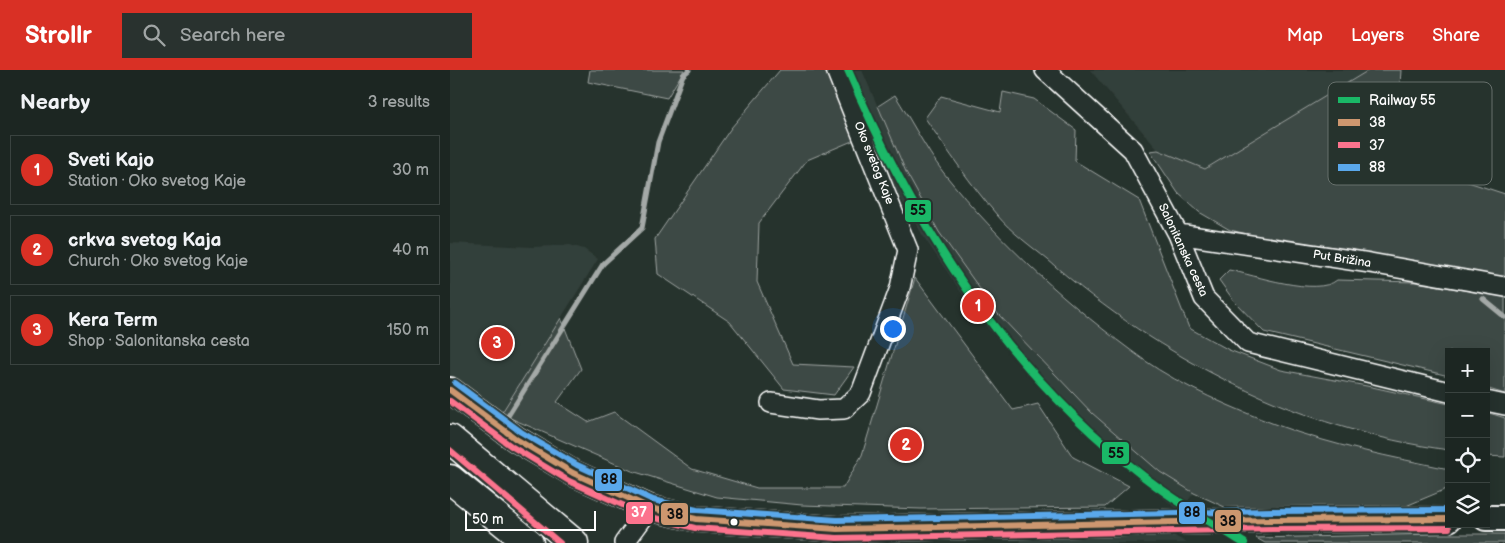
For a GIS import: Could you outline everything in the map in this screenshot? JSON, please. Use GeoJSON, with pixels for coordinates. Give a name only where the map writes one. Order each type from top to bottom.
{"type":"FeatureCollection","features":[{"type":"Feature","properties":{"kind":"highway"},"geometry":{"type":"LineString","coordinates":[[450,440],[574,543]]}},
{"type":"Feature","properties":{"kind":"highway"},"geometry":{"type":"LineString","coordinates":[[450,479],[529,543]]}},
{"type":"Feature","properties":{"kind":"main road"},"geometry":{"type":"LineString","coordinates":[[450,390],[544,458],[650,508],[696,520],[836,529],[1272,520],[1445,519]]}},
{"type":"Feature","properties":{"kind":"main road"},"geometry":{"type":"LineString","coordinates":[[1490,518],[1505,518]]}},
{"type":"Feature","properties":{"kind":"street","name":"Oko svetog Kaje"},"geometry":{"type":"LineString","coordinates":[[771,403],[818,410],[844,409],[861,393],[900,288],[908,250],[836,70]]}},
{"type":"Feature","properties":{"kind":"street","name":"Salonitanska cesta"},"geometry":{"type":"LineString","coordinates":[[1045,70],[1133,150],[1178,234],[1204,298],[1248,343],[1445,391]]}},
{"type":"Feature","properties":{"kind":"street","name":"Put Brižina"},"geometry":{"type":"LineString","coordinates":[[1178,234],[1370,263],[1505,287]]}},
{"type":"Feature","properties":{"kind":"street"},"geometry":{"type":"LineString","coordinates":[[1490,402],[1505,405]]}},
{"type":"Feature","properties":{"kind":"street"},"geometry":{"type":"LineString","coordinates":[[624,543],[650,508]]}},
{"type":"Feature","properties":{"kind":"shaded area"},"geometry":{"type":"Polygon","coordinates":[[[590,70],[684,70],[667,98],[588,82],[590,70]]]}},
{"type":"Feature","properties":{"kind":"shaded area"},"geometry":{"type":"Polygon","coordinates":[[[780,70],[828,70],[857,139],[807,160],[759,223],[757,282],[793,364],[854,367],[834,395],[784,389],[730,322],[658,274],[655,239],[731,128],[780,70]]]}},
{"type":"Feature","properties":{"kind":"shaded area"},"geometry":{"type":"Polygon","coordinates":[[[840,70],[862,70],[906,172],[939,232],[998,314],[1092,413],[1160,472],[1194,493],[1180,511],[1132,474],[1077,426],[1025,372],[976,314],[925,239],[887,177],[840,70]]]}},
{"type":"Feature","properties":{"kind":"shaded area"},"geometry":{"type":"Polygon","coordinates":[[[1090,70],[1369,70],[1349,82],[1328,82],[1328,95],[1205,169],[1158,150],[1090,70]]]}},
{"type":"Feature","properties":{"kind":"shaded area"},"geometry":{"type":"Polygon","coordinates":[[[1369,70],[1401,70],[1400,82],[1349,82],[1369,70]]]}},
{"type":"Feature","properties":{"kind":"shaded area"},"geometry":{"type":"Polygon","coordinates":[[[1003,92],[1034,99],[1076,130],[1075,161],[1139,200],[1189,328],[1229,350],[1281,370],[1445,403],[1445,449],[1393,440],[1339,426],[1286,407],[1235,385],[1137,329],[1092,296],[1021,239],[987,204],[925,118],[941,96],[1000,112],[1003,92]]]}},
{"type":"Feature","properties":{"kind":"shaded area"},"geometry":{"type":"Polygon","coordinates":[[[895,95],[936,163],[988,224],[1063,296],[1116,340],[1144,360],[1174,379],[1208,396],[1277,425],[1341,445],[1445,468],[1445,490],[1394,511],[1229,509],[1194,493],[1160,472],[1092,413],[998,314],[939,232],[906,172],[878,106],[895,95]]]}},
{"type":"Feature","properties":{"kind":"shaded area"},"geometry":{"type":"Polygon","coordinates":[[[1328,95],[1328,185],[1477,185],[1505,194],[1505,282],[1282,242],[1230,230],[1199,212],[1178,193],[1150,151],[1158,150],[1205,169],[1328,95]]]}},
{"type":"Feature","properties":{"kind":"shaded area"},"geometry":{"type":"Polygon","coordinates":[[[450,243],[533,247],[570,245],[584,249],[598,259],[501,414],[450,379],[450,243]]]}},
{"type":"Feature","properties":{"kind":"shaded area"},"geometry":{"type":"Polygon","coordinates":[[[1229,270],[1301,286],[1328,285],[1337,280],[1415,282],[1505,297],[1505,394],[1490,389],[1490,348],[1445,348],[1445,375],[1264,332],[1234,301],[1219,280],[1229,270]]]}},
{"type":"Feature","properties":{"kind":"shaded area"},"geometry":{"type":"Polygon","coordinates":[[[915,278],[1013,410],[1038,404],[1073,457],[1129,486],[1105,507],[921,509],[802,505],[717,497],[632,471],[501,414],[561,318],[581,369],[557,402],[588,422],[614,412],[692,469],[757,488],[843,488],[862,455],[915,278]]]}},
{"type":"Feature","properties":{"kind":"shaded area"},"geometry":{"type":"Polygon","coordinates":[[[1490,413],[1505,418],[1505,457],[1490,456],[1490,413]]]}},
{"type":"Feature","properties":{"kind":"shaded area"},"geometry":{"type":"Polygon","coordinates":[[[1505,534],[1505,543],[1265,543],[1256,538],[1505,534]]]}},
{"type":"Feature","properties":{"kind":"shaded area"},"geometry":{"type":"Polygon","coordinates":[[[1173,535],[1187,543],[1020,543],[1021,540],[1173,535]]]}},
{"type":"Feature","properties":{"kind":"waterway"},"geometry":{"type":"LineString","coordinates":[[508,416],[603,264],[642,228],[658,142],[683,75],[689,70]]}},
{"type":"Feature","properties":{"kind":"waterway"},"geometry":{"type":"LineString","coordinates":[[1483,299],[1505,317]]}},
{"type":"Feature","properties":{"kind":"rail line","name":"55"},"geometry":{"type":"LineString","coordinates":[[848,70],[903,185],[935,240],[969,292],[1007,342],[1048,390],[1093,434],[1155,485],[1244,543]]}},
{"type":"Feature","properties":{"kind":"transit line","name":"88"},"geometry":{"type":"LineString","coordinates":[[455,383],[521,432],[577,465],[653,500],[697,510],[837,520],[1272,511],[1445,510]]}},
{"type":"Feature","properties":{"kind":"transit line","name":"38"},"geometry":{"type":"LineString","coordinates":[[450,390],[516,439],[573,473],[650,508],[696,519],[837,529],[1272,520],[1445,519]]}},
{"type":"Feature","properties":{"kind":"transit line","name":"37"},"geometry":{"type":"LineString","coordinates":[[450,401],[511,446],[569,481],[647,516],[695,528],[837,538],[1272,529],[1449,528]]}},
{"type":"Feature","properties":{"kind":"transit line","name":"37"},"geometry":{"type":"LineString","coordinates":[[450,450],[560,543]]}},
{"type":"Feature","properties":{"kind":"place","name":"Sveti Kajo"},"geometry":{"type":"Point","coordinates":[978,306]}},
{"type":"Feature","properties":{"kind":"place","name":"Kera Term"},"geometry":{"type":"Point","coordinates":[497,343]}},
{"type":"Feature","properties":{"kind":"place","name":"crkva svetog Kaja"},"geometry":{"type":"Point","coordinates":[906,445]}}]}
